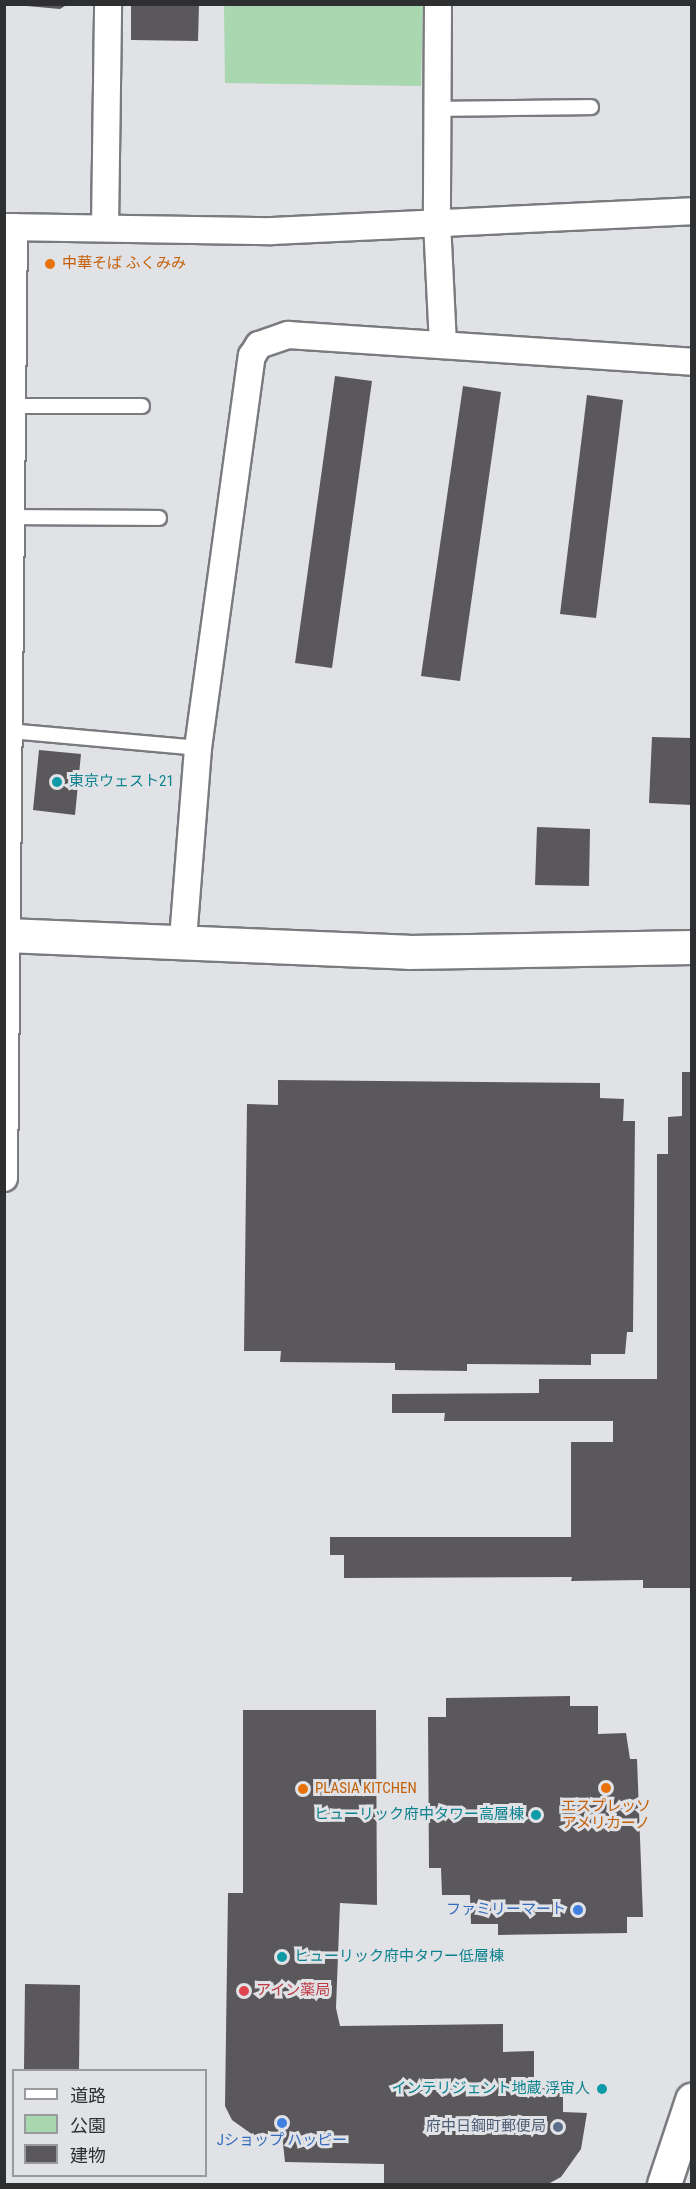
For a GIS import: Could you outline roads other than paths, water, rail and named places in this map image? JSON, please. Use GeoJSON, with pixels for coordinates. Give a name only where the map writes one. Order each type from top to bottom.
{"type":"FeatureCollection","features":[{"type":"Feature","properties":{"kind":"street"},"geometry":{"type":"LineString","coordinates":[[105,228],[108,4]]}},
{"type":"Feature","properties":{"kind":"street"},"geometry":{"type":"LineString","coordinates":[[438,4],[437,222],[443,343]]}},
{"type":"Feature","properties":{"kind":"street"},"geometry":{"type":"LineString","coordinates":[[4,1178],[9,530],[13,406],[9,227],[272,231],[692,211]]}},
{"type":"Feature","properties":{"kind":"street"},"geometry":{"type":"LineString","coordinates":[[183,939],[198,748],[252,356],[259,345],[288,335],[443,343],[692,362]]}},
{"type":"Feature","properties":{"kind":"street"},"geometry":{"type":"LineString","coordinates":[[6,935],[183,939],[408,951],[692,947]]}},
{"type":"Feature","properties":{"kind":"street"},"geometry":{"type":"LineString","coordinates":[[664,2184],[692,2100]]}},
{"type":"Feature","properties":{"kind":"lane"},"geometry":{"type":"LineString","coordinates":[[437,109],[591,106]]}},
{"type":"Feature","properties":{"kind":"lane"},"geometry":{"type":"LineString","coordinates":[[13,406],[142,406]]}},
{"type":"Feature","properties":{"kind":"lane"},"geometry":{"type":"LineString","coordinates":[[9,530],[159,518]]}},
{"type":"Feature","properties":{"kind":"lane"},"geometry":{"type":"LineString","coordinates":[[7,731],[198,748]]}},
{"type":"Feature","properties":{"kind":"place","name":"中華そば ふくみみ"},"geometry":{"type":"Point","coordinates":[50,264]}},
{"type":"Feature","properties":{"kind":"place","name":"東京ウェスト21"},"geometry":{"type":"Point","coordinates":[57,782]}},
{"type":"Feature","properties":{"kind":"place","name":"エスプレッソ アメリカーノ"},"geometry":{"type":"Point","coordinates":[606,1788]}},
{"type":"Feature","properties":{"kind":"place","name":"PLASIA KITCHEN"},"geometry":{"type":"Point","coordinates":[303,1789]}},
{"type":"Feature","properties":{"kind":"place","name":"ヒューリック府中タワー高層棟"},"geometry":{"type":"Point","coordinates":[536,1815]}},
{"type":"Feature","properties":{"kind":"place","name":"ファミリーマート"},"geometry":{"type":"Point","coordinates":[578,1910]}},
{"type":"Feature","properties":{"kind":"place","name":"ヒューリック府中タワー低層棟"},"geometry":{"type":"Point","coordinates":[282,1957]}},
{"type":"Feature","properties":{"kind":"place","name":"アイン薬局"},"geometry":{"type":"Point","coordinates":[244,1991]}},
{"type":"Feature","properties":{"kind":"place","name":"インテリジェント地蔵 浮宙人"},"geometry":{"type":"Point","coordinates":[602,2089]}},
{"type":"Feature","properties":{"kind":"place","name":"Jショップ ハッピー"},"geometry":{"type":"Point","coordinates":[282,2123]}},
{"type":"Feature","properties":{"kind":"place","name":"府中日鋼町郵便局"},"geometry":{"type":"Point","coordinates":[558,2127]}}]}
